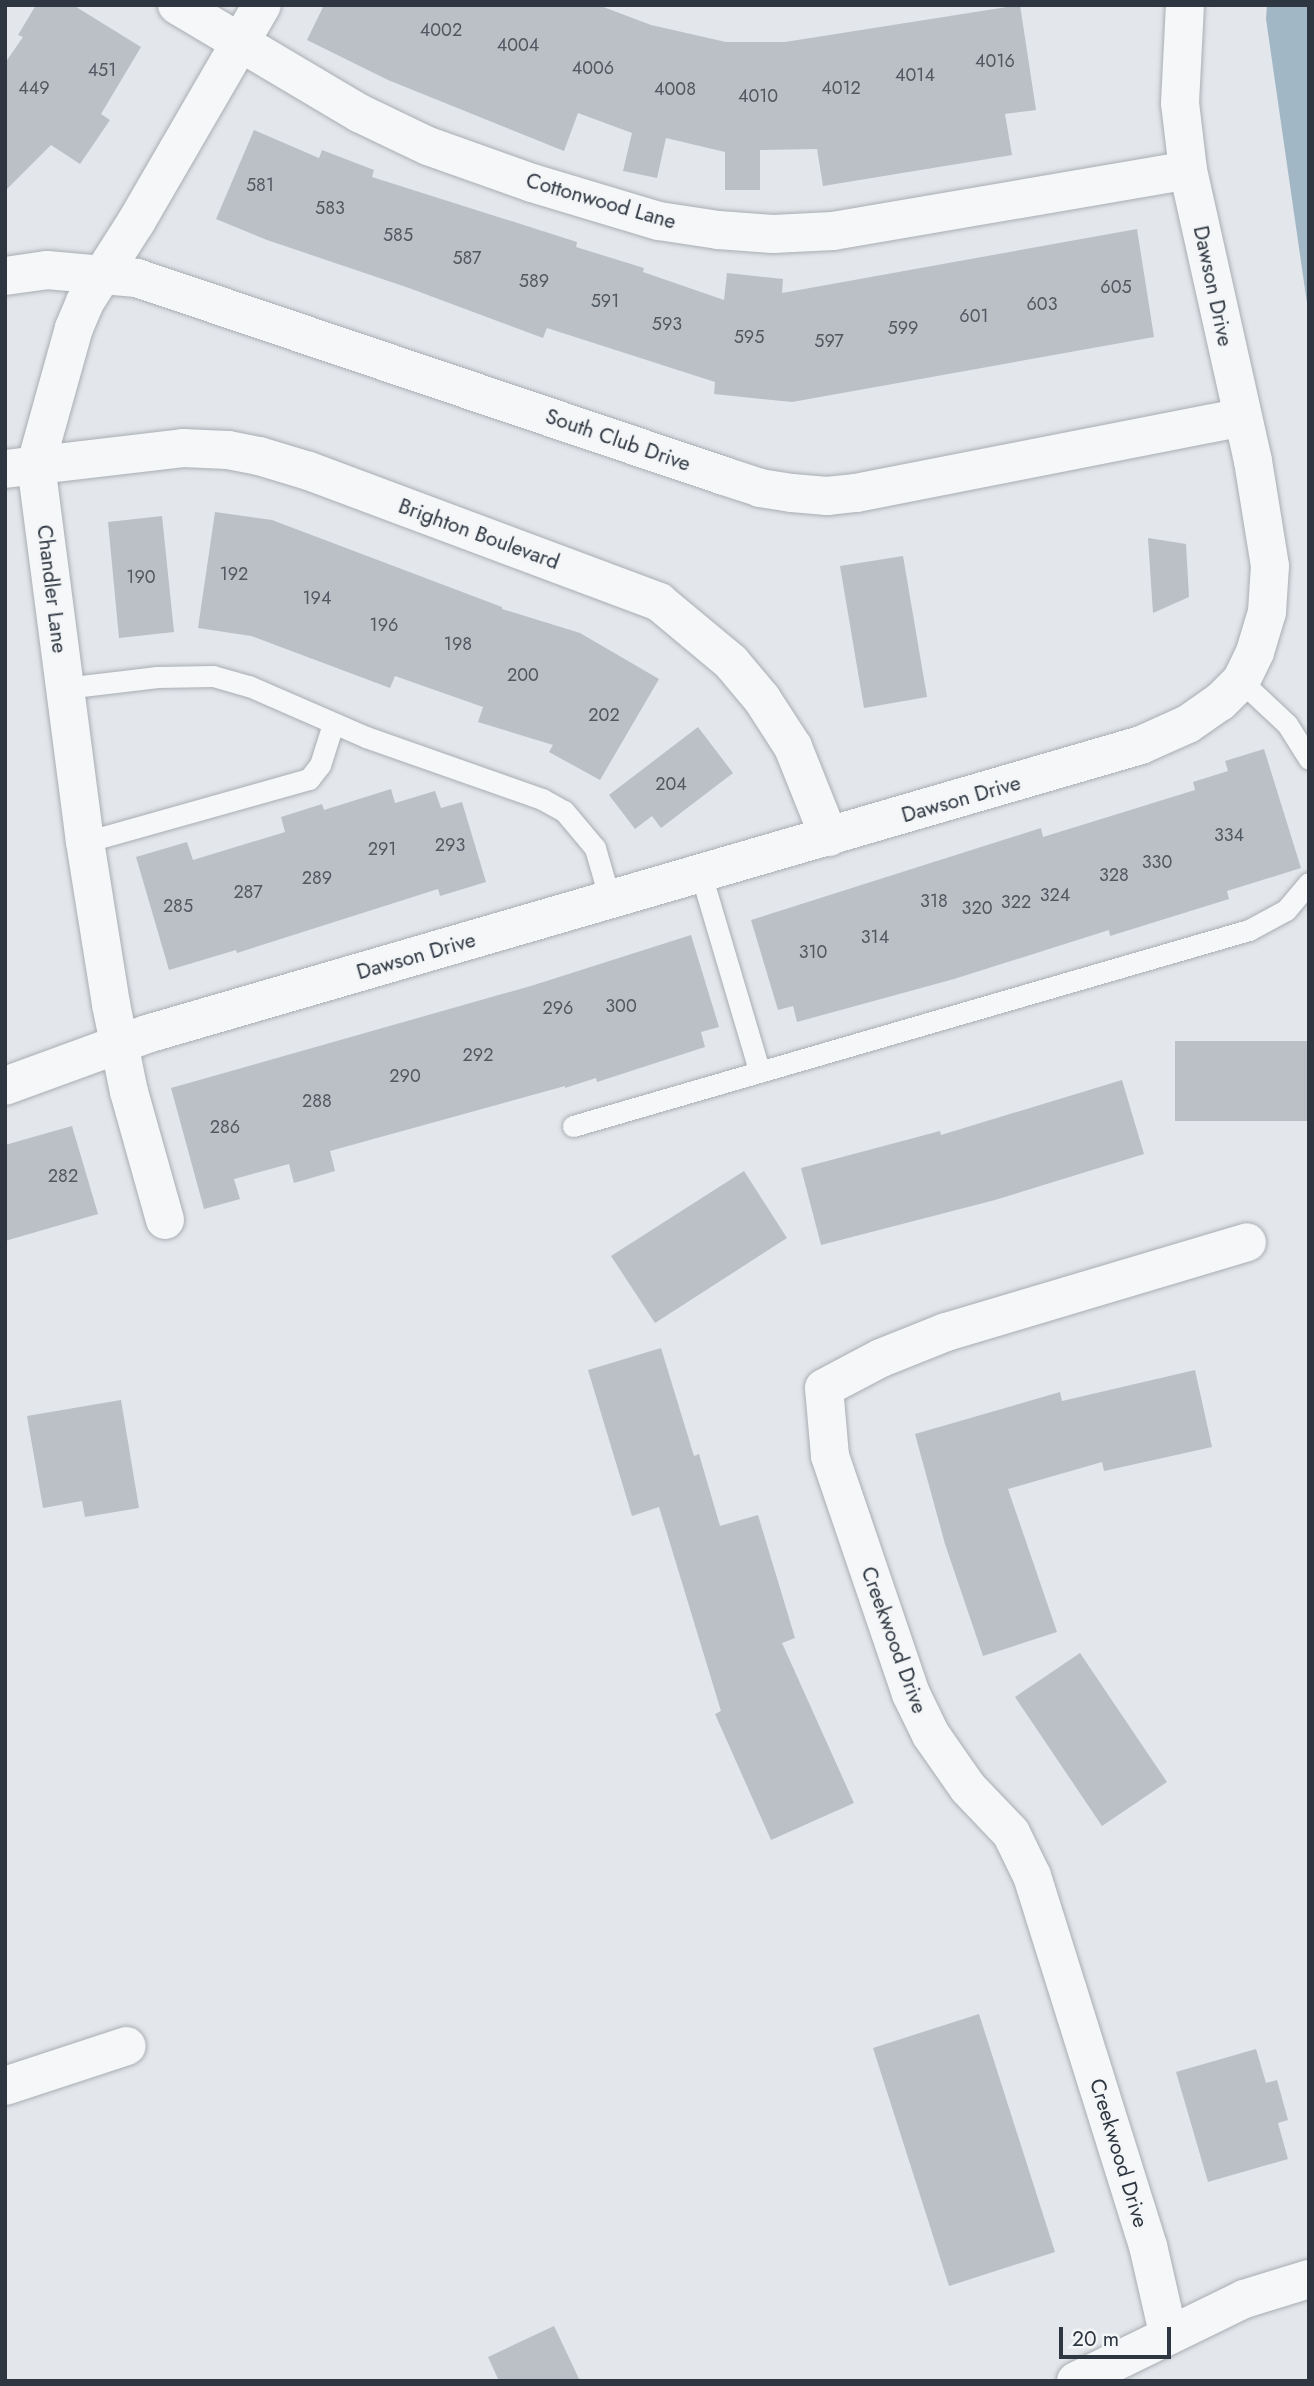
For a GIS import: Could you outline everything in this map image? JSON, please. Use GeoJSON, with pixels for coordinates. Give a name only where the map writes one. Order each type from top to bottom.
{"type":"FeatureCollection","features":[{"type":"Feature","properties":{"kind":"street","name":"Cottonwood Lane"},"geometry":{"type":"LineString","coordinates":[[177,5],[359,113],[428,146],[532,183],[659,221],[718,230],[773,234],[833,231],[1188,170]]}},
{"type":"Feature","properties":{"kind":"street","name":"Chandler Lane"},"geometry":{"type":"LineString","coordinates":[[165,1220],[129,1092],[119,1044],[85,842],[65,688],[21,467],[74,328],[102,275],[262,5]]}},
{"type":"Feature","properties":{"kind":"street","name":"Dawson Drive"},"geometry":{"type":"LineString","coordinates":[[5,1086],[119,1044],[1141,745],[1188,724],[1220,702],[1241,681],[1255,652],[1266,612],[1270,566],[1253,461],[1188,170],[1180,103],[1185,5]]}},
{"type":"Feature","properties":{"kind":"street","name":"South Club Drive"},"geometry":{"type":"LineString","coordinates":[[5,276],[47,270],[137,278],[724,477],[760,488],[792,493],[827,496],[856,493],[1242,417]]}},
{"type":"Feature","properties":{"kind":"street","name":"Brighton Boulevard"},"geometry":{"type":"LineString","coordinates":[[21,467],[183,447],[228,450],[259,456],[309,471],[659,602],[731,662],[762,699],[793,747],[829,837]]}},
{"type":"Feature","properties":{"kind":"street","name":"Creekwood Drive"},"geometry":{"type":"LineString","coordinates":[[1168,2333],[1148,2246],[1032,1876],[1012,1833],[968,1788],[931,1735],[911,1694],[891,1642],[831,1456],[824,1388],[881,1357],[946,1332],[1247,1242]]}},
{"type":"Feature","properties":{"kind":"street"},"geometry":{"type":"LineString","coordinates":[[5,2086],[127,2046]]}},
{"type":"Feature","properties":{"kind":"street"},"geometry":{"type":"LineString","coordinates":[[1076,2381],[1168,2333],[1244,2298],[1309,2279]]}},
{"type":"Feature","properties":{"kind":"lane"},"geometry":{"type":"LineString","coordinates":[[65,688],[157,677],[214,676],[249,686],[334,724],[542,799],[564,811],[595,848],[610,900]]}},
{"type":"Feature","properties":{"kind":"lane"},"geometry":{"type":"LineString","coordinates":[[1241,681],[1287,724],[1309,759]]}},
{"type":"Feature","properties":{"kind":"lane"},"geometry":{"type":"LineString","coordinates":[[85,842],[309,779],[320,765],[334,724]]}},
{"type":"Feature","properties":{"kind":"lane"},"geometry":{"type":"LineString","coordinates":[[701,874],[759,1070]]}},
{"type":"Feature","properties":{"kind":"lane"},"geometry":{"type":"LineString","coordinates":[[573,1126],[1249,930],[1286,910],[1309,883]]}},
{"type":"Feature","properties":{"kind":"water"},"geometry":{"type":"Polygon","coordinates":[[[1267,5],[1309,5],[1309,317],[1266,19],[1267,5]]]}},
{"type":"Feature","properties":{"kind":"building"},"geometry":{"type":"Polygon","coordinates":[[[36,5],[73,5],[141,47],[101,114],[110,120],[80,164],[51,145],[5,191],[5,63],[23,37],[18,35],[36,5]]]}},
{"type":"Feature","properties":{"kind":"building"},"geometry":{"type":"Polygon","coordinates":[[[324,5],[598,5],[651,25],[726,42],[785,42],[1020,5],[1036,110],[1005,114],[1012,155],[823,186],[817,149],[760,150],[760,190],[725,190],[725,152],[666,138],[657,178],[623,171],[632,133],[578,113],[564,151],[388,80],[307,40],[324,5]]]}},
{"type":"Feature","properties":{"kind":"building"},"geometry":{"type":"Polygon","coordinates":[[[254,130],[319,158],[322,150],[374,170],[372,177],[577,242],[576,247],[644,268],[643,272],[724,300],[727,273],[783,279],[782,293],[1137,229],[1154,337],[792,402],[714,394],[715,382],[547,328],[543,338],[409,288],[267,240],[216,219],[254,130]]]}},
{"type":"Feature","properties":{"kind":"building"},"geometry":{"type":"Polygon","coordinates":[[[215,512],[272,520],[502,609],[580,633],[659,679],[600,780],[549,752],[553,745],[478,722],[483,707],[395,676],[390,688],[251,636],[198,628],[215,512]]]}},
{"type":"Feature","properties":{"kind":"building"},"geometry":{"type":"Polygon","coordinates":[[[162,516],[174,632],[119,638],[108,522],[162,516]]]}},
{"type":"Feature","properties":{"kind":"building"},"geometry":{"type":"Polygon","coordinates":[[[1148,538],[1186,544],[1189,597],[1153,613],[1148,538]]]}},
{"type":"Feature","properties":{"kind":"building"},"geometry":{"type":"Polygon","coordinates":[[[903,556],[927,697],[864,708],[840,566],[903,556]]]}},
{"type":"Feature","properties":{"kind":"building"},"geometry":{"type":"Polygon","coordinates":[[[698,727],[733,773],[661,828],[652,816],[635,829],[609,795],[698,727]]]}},
{"type":"Feature","properties":{"kind":"building"},"geometry":{"type":"Polygon","coordinates":[[[1264,749],[1301,868],[1227,891],[1229,899],[1110,936],[1109,930],[954,979],[797,1022],[793,1006],[778,1010],[751,920],[1041,828],[1043,837],[1195,790],[1193,782],[1228,771],[1225,761],[1264,749]]]}},
{"type":"Feature","properties":{"kind":"building"},"geometry":{"type":"Polygon","coordinates":[[[391,789],[395,803],[435,791],[441,808],[462,802],[486,882],[440,896],[438,889],[237,953],[236,950],[169,970],[136,857],[187,842],[193,860],[285,832],[281,817],[322,804],[324,810],[391,789]]]}},
{"type":"Feature","properties":{"kind":"building"},"geometry":{"type":"Polygon","coordinates":[[[691,935],[719,1027],[701,1032],[705,1047],[597,1082],[596,1078],[565,1086],[330,1151],[335,1171],[294,1183],[289,1164],[234,1179],[240,1199],[204,1209],[171,1088],[534,985],[691,935]]]}},
{"type":"Feature","properties":{"kind":"building"},"geometry":{"type":"Polygon","coordinates":[[[1175,1041],[1309,1041],[1309,1121],[1175,1121],[1175,1041]]]}},
{"type":"Feature","properties":{"kind":"building"},"geometry":{"type":"Polygon","coordinates":[[[1122,1080],[1144,1154],[995,1200],[821,1245],[801,1168],[940,1131],[941,1135],[1122,1080]]]}},
{"type":"Feature","properties":{"kind":"building"},"geometry":{"type":"Polygon","coordinates":[[[72,1126],[98,1214],[5,1241],[5,1145],[72,1126]]]}},
{"type":"Feature","properties":{"kind":"building"},"geometry":{"type":"Polygon","coordinates":[[[744,1171],[787,1238],[655,1323],[611,1256],[744,1171]]]}},
{"type":"Feature","properties":{"kind":"building"},"geometry":{"type":"Polygon","coordinates":[[[661,1348],[694,1456],[699,1454],[720,1526],[758,1515],[795,1638],[782,1643],[854,1803],[771,1840],[715,1714],[721,1711],[659,1507],[632,1516],[588,1370],[661,1348]]]}},
{"type":"Feature","properties":{"kind":"building"},"geometry":{"type":"Polygon","coordinates":[[[1195,1370],[1212,1447],[1104,1471],[1102,1462],[1008,1489],[1057,1632],[983,1656],[945,1544],[915,1434],[1060,1392],[1062,1401],[1195,1370]]]}},
{"type":"Feature","properties":{"kind":"building"},"geometry":{"type":"Polygon","coordinates":[[[121,1400],[139,1508],[85,1517],[82,1501],[43,1508],[27,1416],[121,1400]]]}},
{"type":"Feature","properties":{"kind":"building"},"geometry":{"type":"Polygon","coordinates":[[[1080,1653],[1167,1782],[1102,1826],[1015,1697],[1080,1653]]]}},
{"type":"Feature","properties":{"kind":"building"},"geometry":{"type":"Polygon","coordinates":[[[979,2014],[1055,2252],[949,2286],[873,2048],[979,2014]]]}},
{"type":"Feature","properties":{"kind":"building"},"geometry":{"type":"Polygon","coordinates":[[[1256,2049],[1266,2083],[1277,2080],[1288,2120],[1278,2123],[1288,2159],[1208,2182],[1176,2072],[1256,2049]]]}},
{"type":"Feature","properties":{"kind":"building"},"geometry":{"type":"Polygon","coordinates":[[[554,2326],[580,2381],[499,2381],[488,2357],[554,2326]]]}}]}
